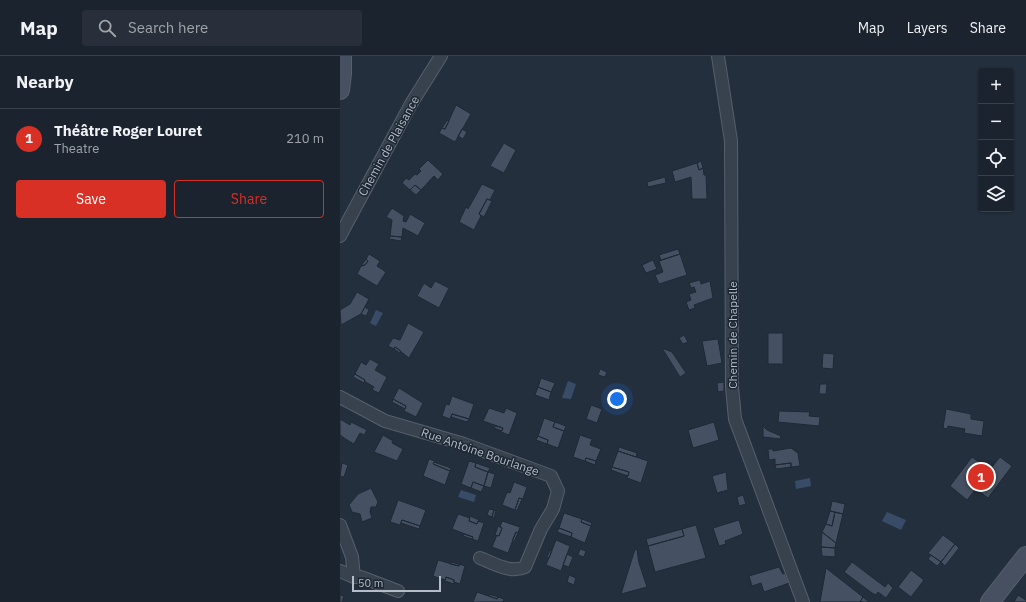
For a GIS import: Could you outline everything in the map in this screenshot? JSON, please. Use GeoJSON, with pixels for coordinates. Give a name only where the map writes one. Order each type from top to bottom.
{"type":"FeatureCollection","features":[{"type":"Feature","properties":{"kind":"main road"},"geometry":{"type":"LineString","coordinates":[[340,90],[342,56]]}},
{"type":"Feature","properties":{"kind":"main road"},"geometry":{"type":"LineString","coordinates":[[990,602],[1026,556]]}},
{"type":"Feature","properties":{"kind":"street","name":"Chemin de Plaisance"},"geometry":{"type":"LineString","coordinates":[[340,234],[412,104],[441,56]]}},
{"type":"Feature","properties":{"kind":"street","name":"Chemin de Chapelle"},"geometry":{"type":"LineString","coordinates":[[718,56],[731,141],[732,387],[735,419],[803,602]]}},
{"type":"Feature","properties":{"kind":"street","name":"Rue Antoine Bourlange"},"geometry":{"type":"LineString","coordinates":[[340,397],[385,421],[464,444],[551,476],[558,491],[553,509],[541,529],[526,568],[512,570],[480,558]]}},
{"type":"Feature","properties":{"kind":"street"},"geometry":{"type":"LineString","coordinates":[[340,525],[352,557],[354,577]]}},
{"type":"Feature","properties":{"kind":"street"},"geometry":{"type":"LineString","coordinates":[[340,571],[398,591]]}},
{"type":"Feature","properties":{"kind":"water"},"geometry":{"type":"Polygon","coordinates":[[[376,310],[383,313],[376,326],[370,323],[376,310]]]}},
{"type":"Feature","properties":{"kind":"water"},"geometry":{"type":"Polygon","coordinates":[[[568,381],[576,384],[571,399],[562,398],[568,381]]]}},
{"type":"Feature","properties":{"kind":"water"},"geometry":{"type":"Polygon","coordinates":[[[810,478],[811,486],[796,489],[795,481],[810,478]]]}},
{"type":"Feature","properties":{"kind":"water"},"geometry":{"type":"Polygon","coordinates":[[[461,490],[476,495],[474,502],[458,497],[461,490]]]}},
{"type":"Feature","properties":{"kind":"water"},"geometry":{"type":"Polygon","coordinates":[[[887,512],[906,520],[901,530],[882,521],[887,512]]]}},
{"type":"Feature","properties":{"kind":"building"},"geometry":{"type":"Polygon","coordinates":[[[456,105],[471,114],[455,142],[439,133],[442,128],[445,129],[456,105]]]}},
{"type":"Feature","properties":{"kind":"building"},"geometry":{"type":"Polygon","coordinates":[[[447,120],[449,121],[445,129],[442,128],[447,120]]]}},
{"type":"Feature","properties":{"kind":"building"},"geometry":{"type":"Polygon","coordinates":[[[462,129],[467,132],[463,139],[458,136],[462,129]]]}},
{"type":"Feature","properties":{"kind":"building"},"geometry":{"type":"Polygon","coordinates":[[[504,143],[516,150],[504,173],[490,166],[504,143]]]}},
{"type":"Feature","properties":{"kind":"building"},"geometry":{"type":"Polygon","coordinates":[[[428,160],[443,174],[438,180],[434,176],[421,190],[415,185],[410,190],[402,183],[406,178],[409,180],[415,174],[417,175],[421,171],[419,169],[428,160]]]}},
{"type":"Feature","properties":{"kind":"building"},"geometry":{"type":"Polygon","coordinates":[[[701,161],[703,168],[699,170],[697,163],[701,161]]]}},
{"type":"Feature","properties":{"kind":"building"},"geometry":{"type":"Polygon","coordinates":[[[697,163],[699,170],[703,168],[704,175],[706,175],[707,199],[692,199],[691,177],[675,182],[672,171],[697,163]]]}},
{"type":"Feature","properties":{"kind":"building"},"geometry":{"type":"Polygon","coordinates":[[[665,177],[666,183],[648,187],[647,182],[665,177]]]}},
{"type":"Feature","properties":{"kind":"building"},"geometry":{"type":"Polygon","coordinates":[[[482,184],[495,190],[490,200],[487,199],[479,214],[481,216],[474,230],[459,222],[466,207],[468,209],[482,184]]]}},
{"type":"Feature","properties":{"kind":"building"},"geometry":{"type":"Polygon","coordinates":[[[415,185],[421,190],[416,195],[410,190],[415,185]]]}},
{"type":"Feature","properties":{"kind":"building"},"geometry":{"type":"Polygon","coordinates":[[[487,199],[492,201],[484,217],[479,214],[487,199]]]}},
{"type":"Feature","properties":{"kind":"building"},"geometry":{"type":"Polygon","coordinates":[[[392,208],[404,216],[403,221],[406,222],[410,214],[425,223],[418,236],[403,228],[402,237],[390,236],[392,220],[386,217],[392,208]]]}},
{"type":"Feature","properties":{"kind":"building"},"geometry":{"type":"Polygon","coordinates":[[[390,236],[402,237],[401,241],[389,239],[390,236]]]}},
{"type":"Feature","properties":{"kind":"building"},"geometry":{"type":"Polygon","coordinates":[[[678,249],[680,254],[661,260],[659,255],[678,249]]]}},
{"type":"Feature","properties":{"kind":"building"},"geometry":{"type":"Polygon","coordinates":[[[369,254],[380,261],[377,266],[386,272],[377,286],[357,274],[361,266],[365,265],[368,261],[366,259],[369,254]]]}},
{"type":"Feature","properties":{"kind":"building"},"geometry":{"type":"Polygon","coordinates":[[[680,254],[687,275],[659,284],[655,275],[663,272],[659,261],[680,254]]]}},
{"type":"Feature","properties":{"kind":"building"},"geometry":{"type":"Polygon","coordinates":[[[366,259],[368,261],[365,265],[361,266],[366,259]]]}},
{"type":"Feature","properties":{"kind":"building"},"geometry":{"type":"Polygon","coordinates":[[[653,260],[657,269],[646,273],[642,265],[653,260]]]}},
{"type":"Feature","properties":{"kind":"building"},"geometry":{"type":"Polygon","coordinates":[[[700,280],[701,284],[710,281],[713,298],[694,305],[695,308],[689,310],[686,302],[691,300],[689,294],[696,292],[694,287],[691,288],[689,283],[700,280]]]}},
{"type":"Feature","properties":{"kind":"building"},"geometry":{"type":"Polygon","coordinates":[[[435,281],[449,288],[439,308],[417,296],[424,283],[431,288],[435,281]]]}},
{"type":"Feature","properties":{"kind":"building"},"geometry":{"type":"Polygon","coordinates":[[[357,292],[369,299],[361,314],[341,325],[340,310],[350,304],[357,292]]]}},
{"type":"Feature","properties":{"kind":"building"},"geometry":{"type":"Polygon","coordinates":[[[365,307],[369,310],[366,316],[361,314],[365,307]]]}},
{"type":"Feature","properties":{"kind":"building"},"geometry":{"type":"Polygon","coordinates":[[[408,323],[424,332],[409,358],[395,347],[394,349],[388,346],[393,338],[400,340],[408,323]]]}},
{"type":"Feature","properties":{"kind":"building"},"geometry":{"type":"Polygon","coordinates":[[[768,333],[783,333],[783,364],[768,364],[768,333]]]}},
{"type":"Feature","properties":{"kind":"building"},"geometry":{"type":"Polygon","coordinates":[[[684,335],[688,342],[683,344],[679,338],[684,335]]]}},
{"type":"Feature","properties":{"kind":"building"},"geometry":{"type":"Polygon","coordinates":[[[718,339],[722,363],[707,366],[702,341],[718,339]]]}},
{"type":"Feature","properties":{"kind":"building"},"geometry":{"type":"Polygon","coordinates":[[[395,347],[400,350],[401,354],[394,349],[395,347]]]}},
{"type":"Feature","properties":{"kind":"building"},"geometry":{"type":"Polygon","coordinates":[[[662,348],[672,352],[686,373],[680,377],[662,348]]]}},
{"type":"Feature","properties":{"kind":"building"},"geometry":{"type":"Polygon","coordinates":[[[823,353],[834,354],[833,369],[822,368],[823,353]]]}},
{"type":"Feature","properties":{"kind":"building"},"geometry":{"type":"Polygon","coordinates":[[[370,359],[379,364],[375,370],[387,377],[379,393],[372,390],[374,387],[355,374],[361,362],[366,365],[370,359]]]}},
{"type":"Feature","properties":{"kind":"building"},"geometry":{"type":"Polygon","coordinates":[[[600,369],[607,372],[605,377],[598,375],[600,369]]]}},
{"type":"Feature","properties":{"kind":"building"},"geometry":{"type":"Polygon","coordinates":[[[355,374],[365,380],[364,383],[353,377],[355,374]]]}},
{"type":"Feature","properties":{"kind":"building"},"geometry":{"type":"Polygon","coordinates":[[[541,378],[555,383],[551,392],[538,387],[541,378]]]}},
{"type":"Feature","properties":{"kind":"building"},"geometry":{"type":"Polygon","coordinates":[[[724,382],[724,391],[718,392],[717,383],[724,382]]]}},
{"type":"Feature","properties":{"kind":"building"},"geometry":{"type":"Polygon","coordinates":[[[820,384],[827,384],[826,394],[819,394],[820,384]]]}},
{"type":"Feature","properties":{"kind":"building"},"geometry":{"type":"Polygon","coordinates":[[[538,387],[551,392],[549,400],[535,395],[538,387]]]}},
{"type":"Feature","properties":{"kind":"building"},"geometry":{"type":"Polygon","coordinates":[[[399,388],[423,403],[416,417],[404,411],[406,406],[393,399],[399,388]]]}},
{"type":"Feature","properties":{"kind":"building"},"geometry":{"type":"Polygon","coordinates":[[[452,396],[474,404],[469,419],[452,414],[450,419],[442,416],[446,404],[449,405],[452,396]]]}},
{"type":"Feature","properties":{"kind":"building"},"geometry":{"type":"Polygon","coordinates":[[[393,399],[406,406],[405,409],[392,402],[393,399]]]}},
{"type":"Feature","properties":{"kind":"building"},"geometry":{"type":"Polygon","coordinates":[[[591,405],[602,409],[597,423],[586,419],[591,405]]]}},
{"type":"Feature","properties":{"kind":"building"},"geometry":{"type":"Polygon","coordinates":[[[489,408],[504,413],[506,408],[517,413],[509,435],[501,432],[503,428],[483,421],[489,408]]]}},
{"type":"Feature","properties":{"kind":"building"},"geometry":{"type":"Polygon","coordinates":[[[946,409],[971,414],[971,419],[984,421],[982,436],[964,433],[965,429],[948,426],[947,429],[943,428],[946,409]]]}},
{"type":"Feature","properties":{"kind":"building"},"geometry":{"type":"Polygon","coordinates":[[[779,411],[810,412],[809,416],[820,417],[819,426],[778,422],[779,411]]]}},
{"type":"Feature","properties":{"kind":"building"},"geometry":{"type":"Polygon","coordinates":[[[452,414],[469,419],[467,422],[451,417],[452,414]]]}},
{"type":"Feature","properties":{"kind":"building"},"geometry":{"type":"Polygon","coordinates":[[[544,418],[555,422],[553,427],[564,431],[558,448],[547,444],[548,440],[538,436],[544,418]]]}},
{"type":"Feature","properties":{"kind":"building"},"geometry":{"type":"Polygon","coordinates":[[[340,419],[350,425],[351,422],[367,430],[364,435],[360,433],[354,444],[340,435],[340,419]]]}},
{"type":"Feature","properties":{"kind":"building"},"geometry":{"type":"Polygon","coordinates":[[[555,422],[566,426],[564,431],[553,427],[555,422]]]}},
{"type":"Feature","properties":{"kind":"building"},"geometry":{"type":"Polygon","coordinates":[[[714,422],[719,440],[693,448],[688,430],[714,422]]]}},
{"type":"Feature","properties":{"kind":"building"},"geometry":{"type":"Polygon","coordinates":[[[495,426],[503,428],[502,431],[494,428],[495,426]]]}},
{"type":"Feature","properties":{"kind":"building"},"geometry":{"type":"Polygon","coordinates":[[[763,426],[767,430],[781,436],[780,439],[763,437],[763,426]]]}},
{"type":"Feature","properties":{"kind":"building"},"geometry":{"type":"Polygon","coordinates":[[[383,435],[393,441],[392,443],[403,449],[397,461],[374,452],[383,435]]]}},
{"type":"Feature","properties":{"kind":"building"},"geometry":{"type":"Polygon","coordinates":[[[580,435],[592,439],[590,445],[601,449],[596,461],[586,458],[585,461],[573,457],[580,435]]]}},
{"type":"Feature","properties":{"kind":"building"},"geometry":{"type":"Polygon","coordinates":[[[538,436],[548,440],[547,444],[536,440],[538,436]]]}},
{"type":"Feature","properties":{"kind":"building"},"geometry":{"type":"Polygon","coordinates":[[[619,447],[637,453],[636,457],[618,451],[619,447]]]}},
{"type":"Feature","properties":{"kind":"building"},"geometry":{"type":"Polygon","coordinates":[[[791,448],[798,453],[800,466],[791,467],[791,463],[775,465],[775,459],[769,460],[768,449],[773,449],[773,451],[791,448]]]}},
{"type":"Feature","properties":{"kind":"building"},"geometry":{"type":"Polygon","coordinates":[[[618,451],[648,461],[641,483],[627,478],[629,472],[612,467],[618,451]]]}},
{"type":"Feature","properties":{"kind":"building"},"geometry":{"type":"Polygon","coordinates":[[[972,457],[984,466],[986,462],[992,467],[1000,457],[1012,466],[988,498],[976,489],[967,500],[950,486],[972,457]]]}},
{"type":"Feature","properties":{"kind":"building"},"geometry":{"type":"Polygon","coordinates":[[[586,458],[596,461],[595,465],[585,461],[586,458]]]}},
{"type":"Feature","properties":{"kind":"building"},"geometry":{"type":"Polygon","coordinates":[[[429,459],[435,461],[433,464],[450,471],[445,485],[423,476],[429,459]]]}},
{"type":"Feature","properties":{"kind":"building"},"geometry":{"type":"Polygon","coordinates":[[[469,461],[476,463],[475,467],[488,472],[484,486],[473,482],[471,488],[461,484],[469,461]]]}},
{"type":"Feature","properties":{"kind":"building"},"geometry":{"type":"Polygon","coordinates":[[[434,462],[451,468],[450,471],[433,464],[434,462]]]}},
{"type":"Feature","properties":{"kind":"building"},"geometry":{"type":"Polygon","coordinates":[[[342,463],[348,465],[344,477],[340,476],[342,463]]]}},
{"type":"Feature","properties":{"kind":"building"},"geometry":{"type":"Polygon","coordinates":[[[476,463],[490,468],[488,472],[475,467],[476,463]]]}},
{"type":"Feature","properties":{"kind":"building"},"geometry":{"type":"Polygon","coordinates":[[[791,463],[791,467],[776,469],[775,465],[791,463]]]}},
{"type":"Feature","properties":{"kind":"building"},"geometry":{"type":"Polygon","coordinates":[[[612,467],[629,472],[628,476],[611,470],[612,467]]]}},
{"type":"Feature","properties":{"kind":"building"},"geometry":{"type":"Polygon","coordinates":[[[488,472],[495,474],[491,488],[484,486],[488,472]]]}},
{"type":"Feature","properties":{"kind":"building"},"geometry":{"type":"Polygon","coordinates":[[[726,472],[728,490],[717,493],[712,476],[726,472]]]}},
{"type":"Feature","properties":{"kind":"building"},"geometry":{"type":"Polygon","coordinates":[[[473,482],[484,486],[481,492],[471,488],[473,482]]]}},
{"type":"Feature","properties":{"kind":"building"},"geometry":{"type":"Polygon","coordinates":[[[514,482],[527,487],[523,499],[519,498],[515,510],[502,505],[507,492],[510,493],[514,482]]]}},
{"type":"Feature","properties":{"kind":"building"},"geometry":{"type":"Polygon","coordinates":[[[371,488],[378,502],[376,507],[371,507],[370,512],[372,518],[362,522],[360,514],[352,512],[349,505],[358,494],[371,488]]]}},
{"type":"Feature","properties":{"kind":"building"},"geometry":{"type":"Polygon","coordinates":[[[743,495],[746,504],[739,506],[737,497],[743,495]]]}},
{"type":"Feature","properties":{"kind":"building"},"geometry":{"type":"Polygon","coordinates":[[[519,498],[522,499],[517,511],[515,510],[519,498]]]}},
{"type":"Feature","properties":{"kind":"building"},"geometry":{"type":"Polygon","coordinates":[[[398,500],[426,510],[420,526],[402,520],[400,525],[390,522],[398,500]]]}},
{"type":"Feature","properties":{"kind":"building"},"geometry":{"type":"Polygon","coordinates":[[[832,501],[845,504],[843,514],[830,511],[832,501]]]}},
{"type":"Feature","properties":{"kind":"building"},"geometry":{"type":"Polygon","coordinates":[[[489,509],[494,510],[492,517],[487,515],[489,509]]]}},
{"type":"Feature","properties":{"kind":"building"},"geometry":{"type":"Polygon","coordinates":[[[494,510],[496,511],[494,518],[492,517],[494,510]]]}},
{"type":"Feature","properties":{"kind":"building"},"geometry":{"type":"Polygon","coordinates":[[[830,511],[835,512],[832,526],[826,524],[830,511]]]}},
{"type":"Feature","properties":{"kind":"building"},"geometry":{"type":"Polygon","coordinates":[[[835,512],[843,514],[836,543],[822,532],[826,524],[832,526],[835,512]]]}},
{"type":"Feature","properties":{"kind":"building"},"geometry":{"type":"Polygon","coordinates":[[[564,513],[582,519],[581,522],[591,526],[585,543],[571,537],[572,533],[559,528],[564,513]]]}},
{"type":"Feature","properties":{"kind":"building"},"geometry":{"type":"Polygon","coordinates":[[[458,514],[470,518],[469,521],[477,524],[478,521],[484,523],[478,541],[472,539],[473,537],[452,529],[458,514]]]}},
{"type":"Feature","properties":{"kind":"building"},"geometry":{"type":"Polygon","coordinates":[[[470,516],[479,520],[477,524],[469,521],[470,516]]]}},
{"type":"Feature","properties":{"kind":"building"},"geometry":{"type":"Polygon","coordinates":[[[582,519],[592,523],[591,526],[581,522],[582,519]]]}},
{"type":"Feature","properties":{"kind":"building"},"geometry":{"type":"Polygon","coordinates":[[[402,520],[420,526],[419,529],[401,523],[402,520]]]}},
{"type":"Feature","properties":{"kind":"building"},"geometry":{"type":"Polygon","coordinates":[[[739,520],[743,534],[725,541],[726,544],[719,546],[713,528],[739,520]]]}},
{"type":"Feature","properties":{"kind":"building"},"geometry":{"type":"Polygon","coordinates":[[[502,521],[520,527],[518,533],[516,532],[508,553],[492,547],[497,535],[499,536],[502,528],[500,527],[502,521]]]}},
{"type":"Feature","properties":{"kind":"building"},"geometry":{"type":"Polygon","coordinates":[[[696,525],[706,558],[655,572],[648,546],[684,536],[682,529],[696,525]]]}},
{"type":"Feature","properties":{"kind":"building"},"geometry":{"type":"Polygon","coordinates":[[[498,526],[502,528],[499,536],[495,535],[498,526]]]}},
{"type":"Feature","properties":{"kind":"building"},"geometry":{"type":"Polygon","coordinates":[[[559,528],[572,533],[571,537],[557,532],[559,528]]]}},
{"type":"Feature","properties":{"kind":"building"},"geometry":{"type":"Polygon","coordinates":[[[682,529],[684,536],[648,546],[646,539],[682,529]]]}},
{"type":"Feature","properties":{"kind":"building"},"geometry":{"type":"Polygon","coordinates":[[[516,532],[518,533],[514,542],[512,541],[516,532]]]}},
{"type":"Feature","properties":{"kind":"building"},"geometry":{"type":"Polygon","coordinates":[[[822,532],[836,543],[835,548],[821,547],[822,532]]]}},
{"type":"Feature","properties":{"kind":"building"},"geometry":{"type":"Polygon","coordinates":[[[464,534],[473,537],[472,539],[463,536],[464,534]]]}},
{"type":"Feature","properties":{"kind":"building"},"geometry":{"type":"Polygon","coordinates":[[[943,535],[955,544],[941,562],[928,553],[943,535]]]}},
{"type":"Feature","properties":{"kind":"building"},"geometry":{"type":"Polygon","coordinates":[[[556,540],[570,546],[561,571],[546,565],[556,540]]]}},
{"type":"Feature","properties":{"kind":"building"},"geometry":{"type":"Polygon","coordinates":[[[955,544],[959,548],[945,566],[941,562],[955,544]]]}},
{"type":"Feature","properties":{"kind":"building"},"geometry":{"type":"Polygon","coordinates":[[[821,547],[835,548],[835,557],[822,556],[821,547]]]}},
{"type":"Feature","properties":{"kind":"building"},"geometry":{"type":"Polygon","coordinates":[[[580,549],[586,551],[584,557],[578,555],[580,549]]]}},
{"type":"Feature","properties":{"kind":"building"},"geometry":{"type":"Polygon","coordinates":[[[635,549],[637,550],[639,563],[647,587],[621,594],[635,549]]]}},
{"type":"Feature","properties":{"kind":"building"},"geometry":{"type":"Polygon","coordinates":[[[550,550],[552,551],[549,558],[547,557],[550,550]]]}},
{"type":"Feature","properties":{"kind":"building"},"geometry":{"type":"Polygon","coordinates":[[[567,554],[573,557],[569,567],[563,565],[567,554]]]}},
{"type":"Feature","properties":{"kind":"building"},"geometry":{"type":"Polygon","coordinates":[[[931,555],[941,562],[937,566],[928,559],[931,555]]]}},
{"type":"Feature","properties":{"kind":"building"},"geometry":{"type":"Polygon","coordinates":[[[438,560],[459,566],[459,564],[465,566],[460,584],[446,577],[445,580],[433,576],[438,560]]]}},
{"type":"Feature","properties":{"kind":"building"},"geometry":{"type":"Polygon","coordinates":[[[451,562],[459,564],[459,566],[450,564],[451,562]]]}},
{"type":"Feature","properties":{"kind":"building"},"geometry":{"type":"Polygon","coordinates":[[[852,562],[885,587],[888,583],[893,588],[886,598],[878,592],[876,595],[872,593],[844,572],[852,562]]]}},
{"type":"Feature","properties":{"kind":"building"},"geometry":{"type":"Polygon","coordinates":[[[779,567],[783,574],[785,573],[789,583],[764,592],[761,583],[752,586],[749,576],[779,567]]]}},
{"type":"Feature","properties":{"kind":"building"},"geometry":{"type":"Polygon","coordinates":[[[826,568],[863,597],[860,602],[820,602],[826,568]]]}},
{"type":"Feature","properties":{"kind":"building"},"geometry":{"type":"Polygon","coordinates":[[[911,570],[924,580],[911,597],[898,587],[911,570]]]}},
{"type":"Feature","properties":{"kind":"building"},"geometry":{"type":"Polygon","coordinates":[[[569,575],[576,578],[574,585],[567,582],[569,575]]]}},
{"type":"Feature","properties":{"kind":"building"},"geometry":{"type":"Polygon","coordinates":[[[446,577],[454,580],[454,584],[445,581],[446,577]]]}},
{"type":"Feature","properties":{"kind":"building"},"geometry":{"type":"Polygon","coordinates":[[[477,592],[497,599],[498,597],[504,599],[503,602],[473,602],[477,592]]]}},
{"type":"Feature","properties":{"kind":"building"},"geometry":{"type":"Polygon","coordinates":[[[489,594],[498,597],[497,599],[489,596],[489,594]]]}},
{"type":"Feature","properties":{"kind":"building"},"geometry":{"type":"Polygon","coordinates":[[[340,595],[344,596],[342,602],[340,602],[340,595]]]}},
{"type":"Feature","properties":{"kind":"building"},"geometry":{"type":"Polygon","coordinates":[[[1018,595],[1026,600],[1026,602],[1014,602],[1018,595]]]}},
{"type":"Feature","properties":{"kind":"building"},"geometry":{"type":"Polygon","coordinates":[[[863,597],[869,602],[860,602],[863,597]]]}},
{"type":"Feature","properties":{"kind":"place","name":"Théâtre Roger Louret"},"geometry":{"type":"Point","coordinates":[981,477]}}]}
